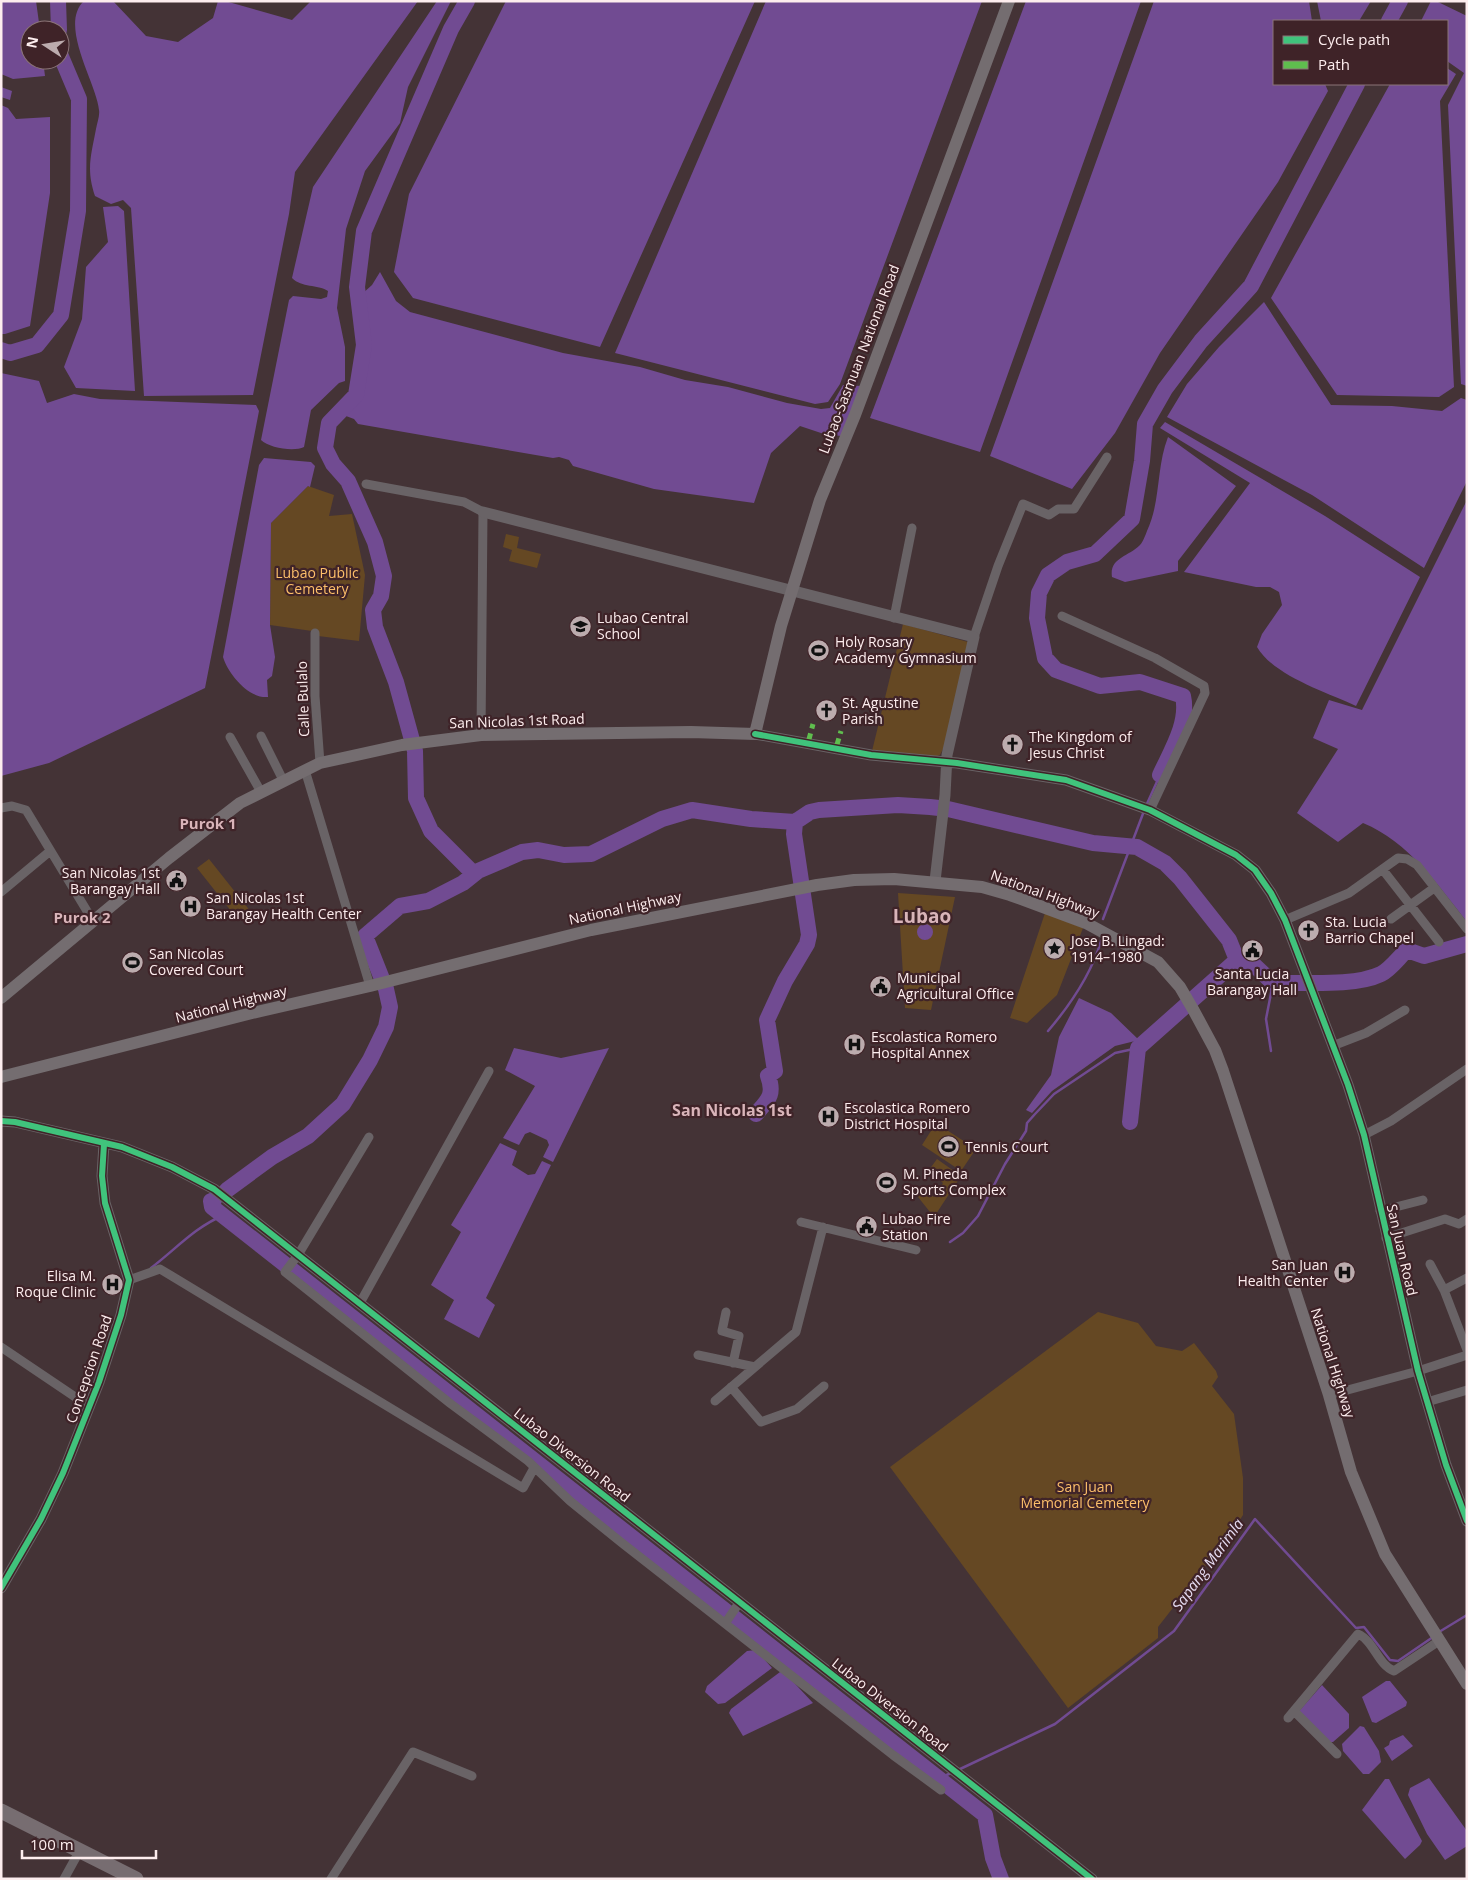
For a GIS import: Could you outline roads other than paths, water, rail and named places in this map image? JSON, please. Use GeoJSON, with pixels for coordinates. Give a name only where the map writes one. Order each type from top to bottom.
{"type":"FeatureCollection","features":[{"type":"Feature","properties":{"kind":"highway"},"geometry":{"type":"LineString","coordinates":[[1,1811],[136,1879]]}},
{"type":"Feature","properties":{"kind":"main road","name":"Lubao-Sasmuan National Road"},"geometry":{"type":"LineString","coordinates":[[756,734],[792,590],[820,500],[855,414],[1009,1]]}},
{"type":"Feature","properties":{"kind":"main road","name":"San Nicolas 1st Road"},"geometry":{"type":"LineString","coordinates":[[1,998],[93,921],[240,803],[320,763],[402,745],[480,735],[692,732],[756,734]]}},
{"type":"Feature","properties":{"kind":"main road","name":"National Highway"},"geometry":{"type":"LineString","coordinates":[[1,1077],[252,1012],[399,979],[591,930],[816,885],[854,880],[935,881],[982,887],[1010,895],[1086,923],[1158,962],[1180,986],[1215,1050],[1329,1395],[1352,1472],[1375,1534],[1467,1684]]}},
{"type":"Feature","properties":{"kind":"street"},"geometry":{"type":"LineString","coordinates":[[935,881],[949,742],[974,637],[998,566],[1023,504],[1049,515],[1058,509],[1074,509],[1107,457]]}},
{"type":"Feature","properties":{"kind":"street"},"geometry":{"type":"LineString","coordinates":[[366,484],[464,502],[483,512],[974,637]]}},
{"type":"Feature","properties":{"kind":"street"},"geometry":{"type":"LineString","coordinates":[[480,735],[483,512]]}},
{"type":"Feature","properties":{"kind":"street"},"geometry":{"type":"LineString","coordinates":[[894,618],[912,528]]}},
{"type":"Feature","properties":{"kind":"street"},"geometry":{"type":"LineString","coordinates":[[1062,616],[1155,658],[1204,686],[1204,693],[1146,808]]}},
{"type":"Feature","properties":{"kind":"street","name":"Calle Bulalo"},"geometry":{"type":"LineString","coordinates":[[315,633],[315,696],[320,763]]}},
{"type":"Feature","properties":{"kind":"street","name":"San Juan Road"},"geometry":{"type":"LineString","coordinates":[[756,734],[871,755],[947,764],[957,763],[1066,780],[1146,808],[1236,855],[1255,870],[1271,893],[1285,920],[1335,1045],[1364,1135],[1386,1238],[1418,1371],[1446,1465],[1467,1521]]}},
{"type":"Feature","properties":{"kind":"street"},"geometry":{"type":"LineString","coordinates":[[230,736],[261,792]]}},
{"type":"Feature","properties":{"kind":"street"},"geometry":{"type":"LineString","coordinates":[[261,736],[283,780]]}},
{"type":"Feature","properties":{"kind":"street"},"geometry":{"type":"LineString","coordinates":[[305,770],[372,985]]}},
{"type":"Feature","properties":{"kind":"street"},"geometry":{"type":"LineString","coordinates":[[1,808],[12,806],[26,810],[49,852],[93,921]]}},
{"type":"Feature","properties":{"kind":"street"},"geometry":{"type":"LineString","coordinates":[[1,892],[49,852]]}},
{"type":"Feature","properties":{"kind":"street"},"geometry":{"type":"LineString","coordinates":[[1285,920],[1349,893],[1398,858],[1407,859],[1417,865],[1467,930]]}},
{"type":"Feature","properties":{"kind":"street"},"geometry":{"type":"LineString","coordinates":[[1383,870],[1439,942]]}},
{"type":"Feature","properties":{"kind":"street"},"geometry":{"type":"LineString","coordinates":[[1391,919],[1434,888]]}},
{"type":"Feature","properties":{"kind":"street"},"geometry":{"type":"LineString","coordinates":[[1335,1045],[1366,1033],[1405,1010]]}},
{"type":"Feature","properties":{"kind":"street"},"geometry":{"type":"LineString","coordinates":[[1364,1135],[1391,1122],[1467,1069]]}},
{"type":"Feature","properties":{"kind":"street"},"geometry":{"type":"LineString","coordinates":[[360,1303],[488,1071]]}},
{"type":"Feature","properties":{"kind":"street","name":"Lubao Diversion Road"},"geometry":{"type":"LineString","coordinates":[[1,1121],[15,1122],[122,1147],[150,1158],[214,1189],[738,1605],[976,1786],[1092,1879]]}},
{"type":"Feature","properties":{"kind":"street"},"geometry":{"type":"LineString","coordinates":[[369,1138],[297,1256],[285,1272],[534,1468],[578,1507],[727,1621],[809,1689],[941,1790]]}},
{"type":"Feature","properties":{"kind":"street"},"geometry":{"type":"LineString","coordinates":[[104,1144],[102,1176],[105,1203],[129,1280],[160,1269],[523,1488],[534,1468]]}},
{"type":"Feature","properties":{"kind":"street"},"geometry":{"type":"LineString","coordinates":[[1380,1211],[1423,1200]]}},
{"type":"Feature","properties":{"kind":"street"},"geometry":{"type":"LineString","coordinates":[[1386,1238],[1445,1219],[1459,1224],[1467,1219]]}},
{"type":"Feature","properties":{"kind":"street"},"geometry":{"type":"LineString","coordinates":[[801,1222],[916,1250]]}},
{"type":"Feature","properties":{"kind":"street"},"geometry":{"type":"LineString","coordinates":[[715,1401],[796,1332],[823,1227]]}},
{"type":"Feature","properties":{"kind":"street"},"geometry":{"type":"LineString","coordinates":[[1430,1264],[1444,1290],[1467,1350]]}},
{"type":"Feature","properties":{"kind":"street"},"geometry":{"type":"LineString","coordinates":[[1444,1290],[1467,1278]]}},
{"type":"Feature","properties":{"kind":"street","name":"Concepcion Road"},"geometry":{"type":"LineString","coordinates":[[1,1588],[41,1520],[63,1473],[90,1407],[121,1314],[129,1280]]}},
{"type":"Feature","properties":{"kind":"street"},"geometry":{"type":"LineString","coordinates":[[726,1312],[722,1331],[739,1336],[733,1363]]}},
{"type":"Feature","properties":{"kind":"street"},"geometry":{"type":"LineString","coordinates":[[1,1347],[90,1407]]}},
{"type":"Feature","properties":{"kind":"street"},"geometry":{"type":"LineString","coordinates":[[698,1355],[754,1368]]}},
{"type":"Feature","properties":{"kind":"street"},"geometry":{"type":"LineString","coordinates":[[1329,1395],[1418,1371],[1467,1355]]}},
{"type":"Feature","properties":{"kind":"street"},"geometry":{"type":"LineString","coordinates":[[731,1387],[761,1422],[798,1409],[824,1386]]}},
{"type":"Feature","properties":{"kind":"street"},"geometry":{"type":"LineString","coordinates":[[1427,1402],[1467,1390]]}},
{"type":"Feature","properties":{"kind":"street"},"geometry":{"type":"LineString","coordinates":[[727,1621],[738,1605]]}},
{"type":"Feature","properties":{"kind":"street"},"geometry":{"type":"LineString","coordinates":[[1336,1754],[1291,1715],[1358,1634],[1374,1649],[1388,1669],[1394,1671],[1436,1635]]}},
{"type":"Feature","properties":{"kind":"street"},"geometry":{"type":"LineString","coordinates":[[331,1879],[413,1752],[472,1776]]}},
{"type":"Feature","properties":{"kind":"street"},"geometry":{"type":"LineString","coordinates":[[64,1879],[80,1850]]}},
{"type":"Feature","properties":{"kind":"waterway"},"geometry":{"type":"LineString","coordinates":[[58,1],[59,20]]}},
{"type":"Feature","properties":{"kind":"waterway"},"geometry":{"type":"LineString","coordinates":[[467,1],[451,29],[364,231],[357,287],[364,345],[356,395],[329,423],[325,448],[333,464],[348,481],[375,542],[384,576],[381,596],[373,610],[375,627],[396,682],[415,751],[416,798],[431,831],[474,874]]}},
{"type":"Feature","properties":{"kind":"waterway"},"geometry":{"type":"LineString","coordinates":[[1390,20],[1400,1]]}},
{"type":"Feature","properties":{"kind":"waterway"},"geometry":{"type":"LineString","coordinates":[[1,350],[10,353],[37,345],[61,315],[78,211],[79,99],[67,70]]}},
{"type":"Feature","properties":{"kind":"waterway"},"geometry":{"type":"LineString","coordinates":[[1160,775],[1174,747],[1181,727],[1184,706],[1183,696],[1140,682],[1100,686],[1056,670],[1045,658],[1037,618],[1039,593],[1048,575],[1067,562],[1095,554],[1132,519],[1142,461],[1145,424],[1165,389],[1201,341],[1251,286],[1356,85]]}},
{"type":"Feature","properties":{"kind":"waterway"},"geometry":{"type":"LineString","coordinates":[[1146,806],[1160,775]]}},
{"type":"Feature","properties":{"kind":"waterway"},"geometry":{"type":"LineString","coordinates":[[756,1114],[769,1097],[771,1088],[768,1076],[775,1071],[767,1020],[785,981],[807,944],[809,935],[794,834],[795,822],[810,812],[898,805],[930,807],[948,809],[1093,843],[1137,847],[1165,863],[1180,878],[1229,940],[1237,960]]}},
{"type":"Feature","properties":{"kind":"waterway"},"geometry":{"type":"LineString","coordinates":[[227,1190],[272,1157],[308,1136],[343,1104],[370,1060],[386,1027],[390,1007],[386,989],[365,936],[400,906],[428,901],[463,883],[478,871],[522,852],[538,850],[564,855],[591,854],[662,819],[692,810],[751,819],[795,822]]}},
{"type":"Feature","properties":{"kind":"waterway"},"geometry":{"type":"LineString","coordinates":[[1103,919],[1144,811]]}},
{"type":"Feature","properties":{"kind":"waterway"},"geometry":{"type":"LineString","coordinates":[[1048,1031],[1079,989],[1092,966],[1101,941]]}},
{"type":"Feature","properties":{"kind":"waterway"},"geometry":{"type":"LineString","coordinates":[[1130,1122],[1138,1048],[1237,960],[1254,965],[1273,983],[1343,982],[1357,981],[1381,974],[1392,966],[1407,950],[1424,956],[1467,944]]}},
{"type":"Feature","properties":{"kind":"waterway"},"geometry":{"type":"LineString","coordinates":[[1271,1051],[1266,1019],[1273,983]]}},
{"type":"Feature","properties":{"kind":"waterway"},"geometry":{"type":"LineString","coordinates":[[950,1242],[963,1233],[978,1216],[1005,1164],[1026,1131],[1027,1123],[1054,1094],[1115,1053],[1138,1048]]}},
{"type":"Feature","properties":{"kind":"waterway"},"geometry":{"type":"LineString","coordinates":[[214,1200],[211,1201],[212,1207],[985,1815],[993,1858],[1001,1879]]}},
{"type":"Feature","properties":{"kind":"waterway"},"geometry":{"type":"LineString","coordinates":[[151,1268],[195,1232],[224,1215]]}},
{"type":"Feature","properties":{"kind":"waterway","name":"Sapang Marimla"},"geometry":{"type":"LineString","coordinates":[[958,1770],[1055,1724],[1174,1631],[1255,1519],[1356,1628],[1364,1627],[1390,1660],[1398,1661],[1433,1637]]}},
{"type":"Feature","properties":{"kind":"waterway","name":"Sapang Marimla"},"geometry":{"type":"LineString","coordinates":[[1439,1632],[1467,1615]]}},
{"type":"Feature","properties":{"kind":"waterway","name":"Sapang Marimla"},"geometry":{"type":"LineString","coordinates":[[938,1779],[951,1773]]}},
{"type":"Feature","properties":{"kind":"place","name":"Lubao Central School"},"geometry":{"type":"Point","coordinates":[581,626]}},
{"type":"Feature","properties":{"kind":"place","name":"Holy Rosary Academy Gymnasium"},"geometry":{"type":"Point","coordinates":[819,650]}},
{"type":"Feature","properties":{"kind":"place","name":"St. Agustine Parish"},"geometry":{"type":"Point","coordinates":[826,711]}},
{"type":"Feature","properties":{"kind":"place","name":"The Kingdom of Jesus Christ"},"geometry":{"type":"Point","coordinates":[1013,745]}},
{"type":"Feature","properties":{"kind":"place","name":"San Nicolas 1st Barangay Hall"},"geometry":{"type":"Point","coordinates":[176,881]}},
{"type":"Feature","properties":{"kind":"place","name":"San Nicolas 1st Barangay Health Center"},"geometry":{"type":"Point","coordinates":[190,906]}},
{"type":"Feature","properties":{"kind":"place","name":"Sta. Lucia Barrio Chapel"},"geometry":{"type":"Point","coordinates":[1309,930]}},
{"type":"Feature","properties":{"kind":"place","name":"Jose B. Lingad: 1914–1980"},"geometry":{"type":"Point","coordinates":[1055,949]}},
{"type":"Feature","properties":{"kind":"place","name":"Santa Lucia Barangay Hall"},"geometry":{"type":"Point","coordinates":[1252,951]}},
{"type":"Feature","properties":{"kind":"place","name":"San Nicolas Covered Court"},"geometry":{"type":"Point","coordinates":[133,962]}},
{"type":"Feature","properties":{"kind":"place","name":"Municipal Agricultural Office"},"geometry":{"type":"Point","coordinates":[881,986]}},
{"type":"Feature","properties":{"kind":"place","name":"Escolastica Romero Hospital Annex"},"geometry":{"type":"Point","coordinates":[855,1045]}},
{"type":"Feature","properties":{"kind":"place","name":"Escolastica Romero District Hospital"},"geometry":{"type":"Point","coordinates":[828,1116]}},
{"type":"Feature","properties":{"kind":"place","name":"Tennis Court"},"geometry":{"type":"Point","coordinates":[949,1147]}},
{"type":"Feature","properties":{"kind":"place","name":"M. Pineda Sports Complex"},"geometry":{"type":"Point","coordinates":[887,1182]}},
{"type":"Feature","properties":{"kind":"place","name":"Lubao Fire Station"},"geometry":{"type":"Point","coordinates":[866,1227]}},
{"type":"Feature","properties":{"kind":"place","name":"San Juan Health Center"},"geometry":{"type":"Point","coordinates":[1344,1273]}},
{"type":"Feature","properties":{"kind":"place","name":"Elisa M. Roque Clinic"},"geometry":{"type":"Point","coordinates":[112,1284]}},
{"type":"Feature","properties":{"kind":"district","name":"Purok 1"},"geometry":{"type":"Point","coordinates":[208,824]}},
{"type":"Feature","properties":{"kind":"district","name":"Lubao"},"geometry":{"type":"Point","coordinates":[922,916]}},
{"type":"Feature","properties":{"kind":"district","name":"Purok 2"},"geometry":{"type":"Point","coordinates":[82,918]}},
{"type":"Feature","properties":{"kind":"district","name":"San Nicolas 1st"},"geometry":{"type":"Point","coordinates":[732,1110]}},
{"type":"Feature","properties":{"kind":"park label","name":"Lubao Public Cemetery"},"geometry":{"type":"Point","coordinates":[317,582]}},
{"type":"Feature","properties":{"kind":"park label","name":"San Juan Memorial Cemetery"},"geometry":{"type":"Point","coordinates":[1085,1495]}}]}
